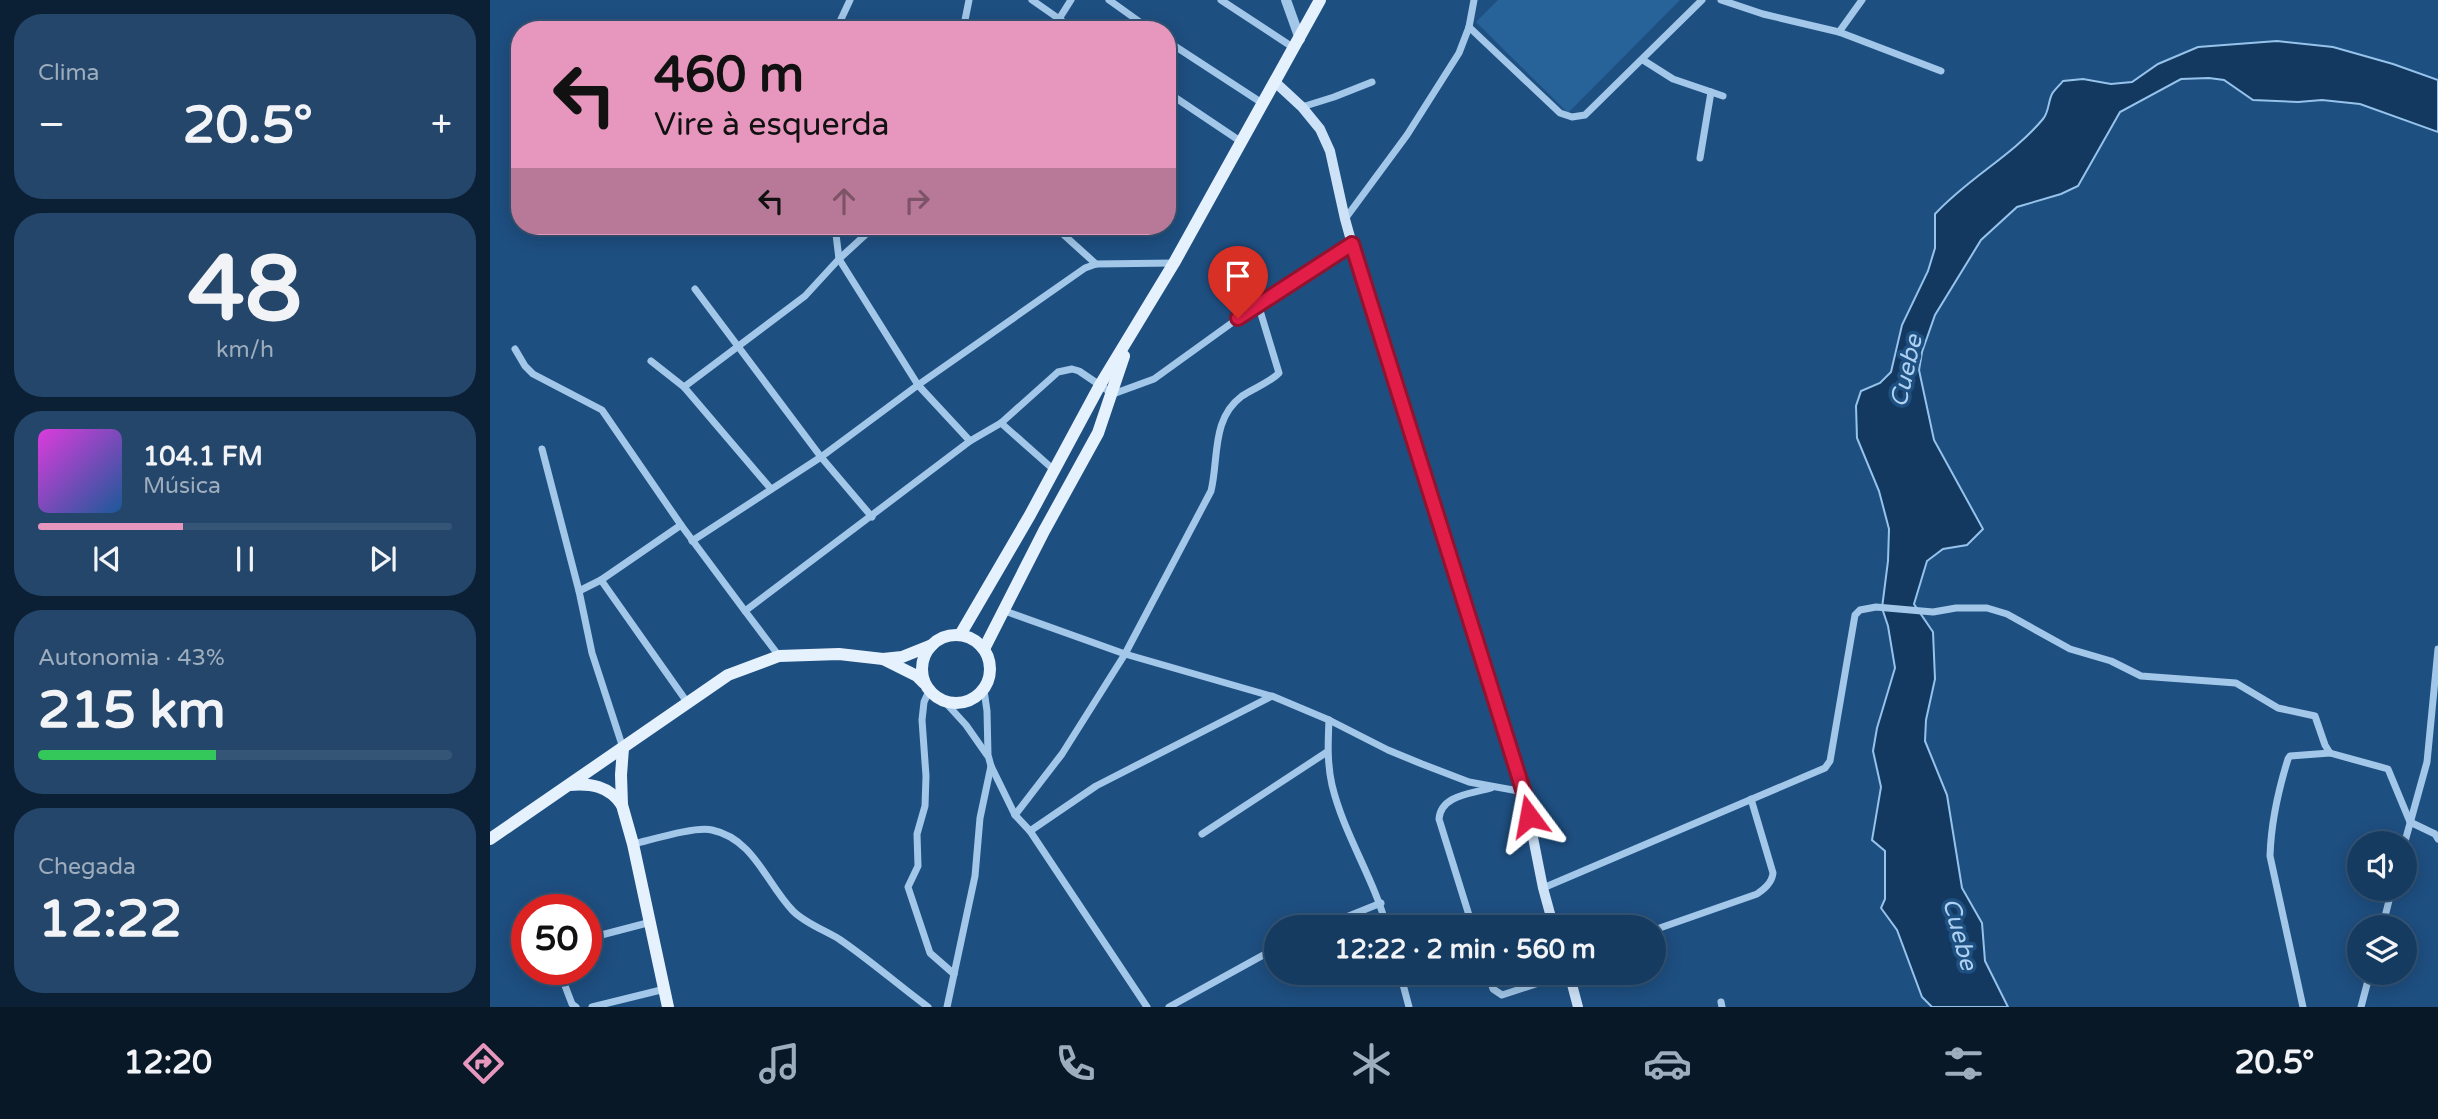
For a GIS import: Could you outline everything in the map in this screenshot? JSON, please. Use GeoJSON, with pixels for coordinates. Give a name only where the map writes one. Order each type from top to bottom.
{"type":"FeatureCollection","features":[{"type":"Feature","properties":{"kind":"main road"},"geometry":{"type":"LineString","coordinates":[[960,635],[1100,385],[1174,262],[1320,0]]}},
{"type":"Feature","properties":{"kind":"main road"},"geometry":{"type":"LineString","coordinates":[[1275,82],[1302,107],[1320,129],[1330,151],[1352,244],[1524,793],[1550,915]]}},
{"type":"Feature","properties":{"kind":"main road"},"geometry":{"type":"LineString","coordinates":[[984,649],[1044,530],[1098,433],[1113,394],[1129,338]]}},
{"type":"Feature","properties":{"kind":"main road"},"geometry":{"type":"LineString","coordinates":[[490,839],[728,675],[779,656],[839,654],[883,659],[902,657],[950,635],[960,635],[970,637],[984,649],[991,670],[984,690],[966,702],[945,702],[916,677],[883,659]]}},
{"type":"Feature","properties":{"kind":"main road"},"geometry":{"type":"LineString","coordinates":[[927,688],[921,670],[924,656],[932,645]]}},
{"type":"Feature","properties":{"kind":"main road"},"geometry":{"type":"LineString","coordinates":[[623,748],[622,805],[651,922],[668,1007]]}},
{"type":"Feature","properties":{"kind":"main road"},"geometry":{"type":"LineString","coordinates":[[569,785],[586,784],[598,787],[616,796],[622,805]]}},
{"type":"Feature","properties":{"kind":"main road"},"geometry":{"type":"LineString","coordinates":[[1572,985],[1578,1007]]}},
{"type":"Feature","properties":{"kind":"street"},"geometry":{"type":"LineString","coordinates":[[840,21],[850,0]]}},
{"type":"Feature","properties":{"kind":"street"},"geometry":{"type":"LineString","coordinates":[[965,21],[970,0]]}},
{"type":"Feature","properties":{"kind":"street"},"geometry":{"type":"LineString","coordinates":[[1032,0],[1062,21]]}},
{"type":"Feature","properties":{"kind":"street"},"geometry":{"type":"LineString","coordinates":[[1059,19],[1071,0]]}},
{"type":"Feature","properties":{"kind":"street"},"geometry":{"type":"LineString","coordinates":[[1109,0],[1139,21]]}},
{"type":"Feature","properties":{"kind":"street"},"geometry":{"type":"LineString","coordinates":[[1221,0],[1297,44]]}},
{"type":"Feature","properties":{"kind":"street"},"geometry":{"type":"LineString","coordinates":[[1286,0],[1297,44]]}},
{"type":"Feature","properties":{"kind":"street"},"geometry":{"type":"LineString","coordinates":[[1345,219],[1407,135],[1459,53],[1469,27],[1474,0]]}},
{"type":"Feature","properties":{"kind":"street"},"geometry":{"type":"LineString","coordinates":[[1469,27],[1560,113],[1572,117],[1585,115],[1702,0]]}},
{"type":"Feature","properties":{"kind":"street"},"geometry":{"type":"LineString","coordinates":[[1721,0],[1763,15],[1839,32],[1941,71]]}},
{"type":"Feature","properties":{"kind":"street"},"geometry":{"type":"LineString","coordinates":[[1839,32],[1863,0]]}},
{"type":"Feature","properties":{"kind":"street"},"geometry":{"type":"LineString","coordinates":[[1176,47],[1262,103]]}},
{"type":"Feature","properties":{"kind":"street"},"geometry":{"type":"LineString","coordinates":[[1643,60],[1673,79],[1723,96]]}},
{"type":"Feature","properties":{"kind":"street"},"geometry":{"type":"LineString","coordinates":[[1302,107],[1372,82]]}},
{"type":"Feature","properties":{"kind":"street"},"geometry":{"type":"LineString","coordinates":[[1700,158],[1711,92]]}},
{"type":"Feature","properties":{"kind":"street"},"geometry":{"type":"LineString","coordinates":[[1176,98],[1240,141]]}},
{"type":"Feature","properties":{"kind":"street"},"geometry":{"type":"LineString","coordinates":[[836,235],[839,259],[919,385],[970,441]]}},
{"type":"Feature","properties":{"kind":"street"},"geometry":{"type":"LineString","coordinates":[[684,387],[805,296],[865,235]]}},
{"type":"Feature","properties":{"kind":"street"},"geometry":{"type":"LineString","coordinates":[[1065,235],[1097,264]]}},
{"type":"Feature","properties":{"kind":"street"},"geometry":{"type":"LineString","coordinates":[[745,611],[970,441],[1001,423],[1058,372],[1072,369],[1079,371],[1113,394],[1154,379],[1258,304],[1352,244]]}},
{"type":"Feature","properties":{"kind":"street"},"geometry":{"type":"LineString","coordinates":[[692,541],[821,457],[1085,268],[1097,264],[1174,262]]}},
{"type":"Feature","properties":{"kind":"street"},"geometry":{"type":"LineString","coordinates":[[695,289],[821,457],[872,517]]}},
{"type":"Feature","properties":{"kind":"street"},"geometry":{"type":"LineString","coordinates":[[1015,815],[1062,754],[1125,654],[1211,491],[1213,461],[1223,418],[1228,409],[1279,373],[1258,304]]}},
{"type":"Feature","properties":{"kind":"street"},"geometry":{"type":"LineString","coordinates":[[515,349],[533,374],[603,410],[692,541],[779,656]]}},
{"type":"Feature","properties":{"kind":"street"},"geometry":{"type":"LineString","coordinates":[[651,361],[684,387],[771,489]]}},
{"type":"Feature","properties":{"kind":"street"},"geometry":{"type":"LineString","coordinates":[[1001,423],[1054,470]]}},
{"type":"Feature","properties":{"kind":"street"},"geometry":{"type":"LineString","coordinates":[[542,449],[579,591],[592,653],[623,748]]}},
{"type":"Feature","properties":{"kind":"street"},"geometry":{"type":"LineString","coordinates":[[579,591],[601,580],[681,525]]}},
{"type":"Feature","properties":{"kind":"street"},"geometry":{"type":"LineString","coordinates":[[601,580],[687,702]]}},
{"type":"Feature","properties":{"kind":"street"},"geometry":{"type":"LineString","coordinates":[[1543,888],[1825,768],[1830,761],[1855,615],[1860,610],[1876,607],[1933,612],[1956,608],[1987,608],[2007,614],[2070,649],[2111,661],[2141,676],[2236,683],[2278,708],[2315,716],[2330,753]]}},
{"type":"Feature","properties":{"kind":"street"},"geometry":{"type":"LineString","coordinates":[[1005,611],[1125,654],[1272,696],[1329,720],[1388,750],[1469,782],[1524,793]]}},
{"type":"Feature","properties":{"kind":"street"},"geometry":{"type":"LineString","coordinates":[[2408,831],[2427,762],[2438,649]]}},
{"type":"Feature","properties":{"kind":"street"},"geometry":{"type":"LineString","coordinates":[[927,688],[922,720],[925,806],[918,834],[918,866],[908,887],[930,953],[954,974]]}},
{"type":"Feature","properties":{"kind":"street"},"geometry":{"type":"LineString","coordinates":[[984,690],[988,711],[988,755],[1015,815],[1030,831],[1147,1007]]}},
{"type":"Feature","properties":{"kind":"street"},"geometry":{"type":"LineString","coordinates":[[1030,831],[1096,786],[1272,696]]}},
{"type":"Feature","properties":{"kind":"street"},"geometry":{"type":"LineString","coordinates":[[945,702],[988,755]]}},
{"type":"Feature","properties":{"kind":"street"},"geometry":{"type":"LineString","coordinates":[[1329,720],[1327,752],[1332,785],[1341,814],[1384,915]]}},
{"type":"Feature","properties":{"kind":"street"},"geometry":{"type":"LineString","coordinates":[[1202,834],[1327,752]]}},
{"type":"Feature","properties":{"kind":"street"},"geometry":{"type":"LineString","coordinates":[[2303,1007],[2270,856],[2276,800],[2290,756],[2330,753],[2388,769],[2410,822],[2435,834],[2438,839]]}},
{"type":"Feature","properties":{"kind":"street"},"geometry":{"type":"LineString","coordinates":[[947,1007],[975,876],[980,818],[991,766]]}},
{"type":"Feature","properties":{"kind":"street"},"geometry":{"type":"LineString","coordinates":[[1469,915],[1438,819],[1440,810],[1450,800],[1495,787]]}},
{"type":"Feature","properties":{"kind":"street"},"geometry":{"type":"LineString","coordinates":[[1666,926],[1757,894],[1765,888],[1773,873],[1751,799]]}},
{"type":"Feature","properties":{"kind":"street"},"geometry":{"type":"LineString","coordinates":[[633,844],[702,829],[714,830],[737,840],[747,849],[793,911],[840,940],[929,1007]]}},
{"type":"Feature","properties":{"kind":"street"},"geometry":{"type":"LineString","coordinates":[[1351,915],[1381,903]]}},
{"type":"Feature","properties":{"kind":"street"},"geometry":{"type":"LineString","coordinates":[[602,935],[651,922]]}},
{"type":"Feature","properties":{"kind":"street"},"geometry":{"type":"LineString","coordinates":[[1169,1007],[1264,955]]}},
{"type":"Feature","properties":{"kind":"street"},"geometry":{"type":"LineString","coordinates":[[565,985],[572,1004],[576,1007]]}},
{"type":"Feature","properties":{"kind":"street"},"geometry":{"type":"LineString","coordinates":[[1403,985],[1409,1007]]}},
{"type":"Feature","properties":{"kind":"street"},"geometry":{"type":"LineString","coordinates":[[1492,985],[1502,995],[1532,985]]}},
{"type":"Feature","properties":{"kind":"street"},"geometry":{"type":"LineString","coordinates":[[2361,1007],[2367,985]]}},
{"type":"Feature","properties":{"kind":"street"},"geometry":{"type":"LineString","coordinates":[[592,1007],[666,989]]}},
{"type":"Feature","properties":{"kind":"shaded area"},"geometry":{"type":"Polygon","coordinates":[[[1498,0],[1680,0],[1568,113],[1476,22],[1498,0]]]}},
{"type":"Feature","properties":{"kind":"water","name":"Cuebe"},"geometry":{"type":"Polygon","coordinates":[[[2277,41],[2333,47],[2438,80],[2438,132],[2360,104],[2322,100],[2253,100],[2224,80],[2181,79],[2120,112],[2078,186],[2017,207],[1981,240],[1935,315],[1922,352],[1919,370],[1934,440],[1983,529],[1967,545],[1943,549],[1927,561],[1914,604],[1933,632],[1935,679],[1926,720],[1925,741],[1947,795],[1962,888],[1982,923],[1985,961],[2008,1007],[1932,1007],[1922,997],[1897,930],[1881,908],[1885,899],[1885,851],[1872,840],[1881,787],[1873,751],[1895,668],[1882,608],[1889,529],[1879,491],[1857,438],[1856,406],[1861,391],[1880,383],[1891,372],[1902,325],[1928,271],[1935,248],[1935,214],[1961,189],[2031,132],[2045,116],[2052,94],[2063,81],[2083,79],[2111,84],[2132,82],[2158,64],[2198,47],[2277,41]]]}},
{"type":"Feature","properties":{"kind":"route"},"geometry":{"type":"LineString","coordinates":[[1238,318],[1352,244],[1529,816]]}}]}
